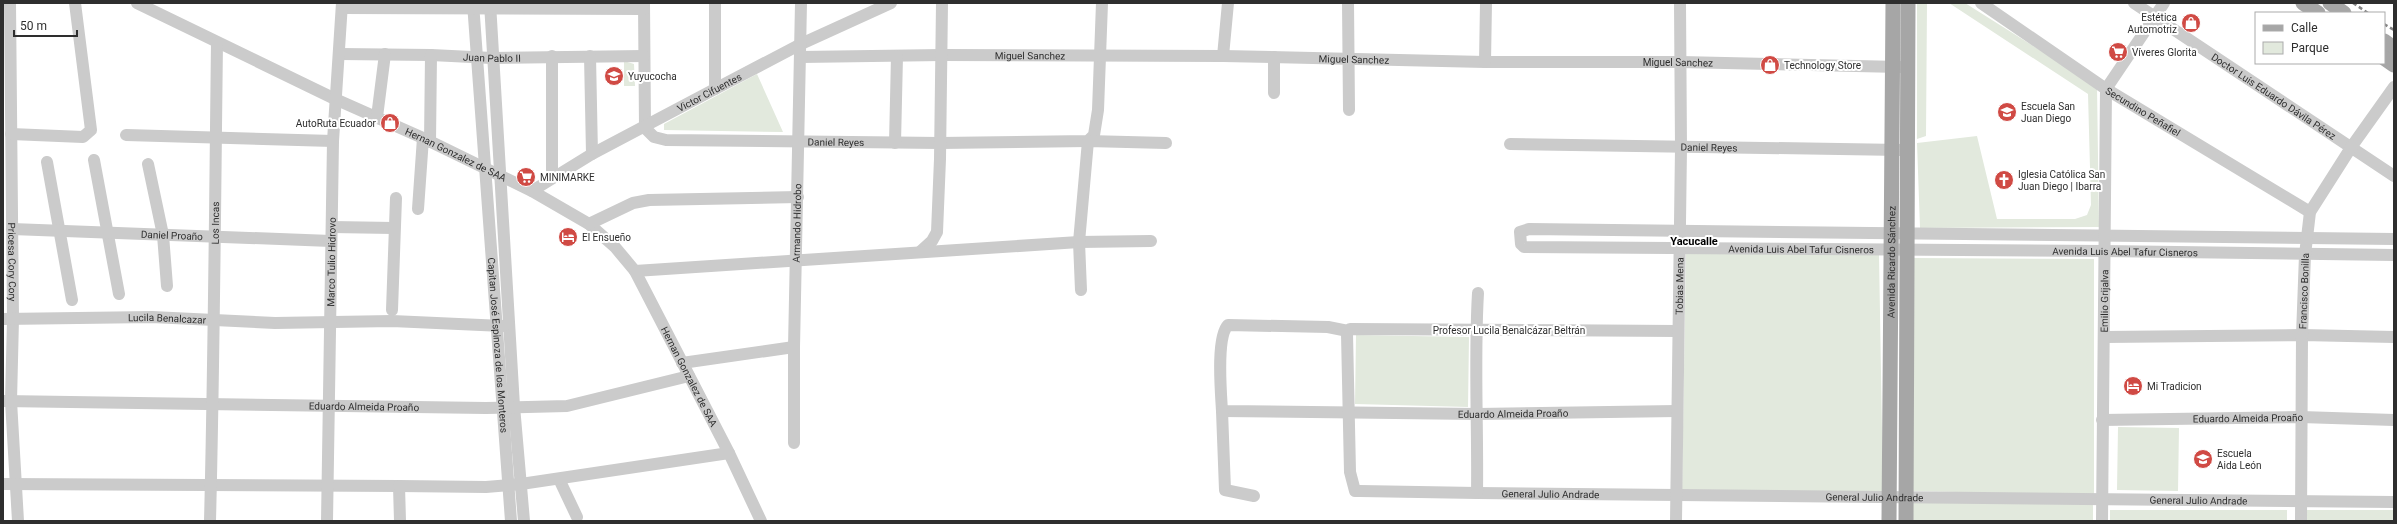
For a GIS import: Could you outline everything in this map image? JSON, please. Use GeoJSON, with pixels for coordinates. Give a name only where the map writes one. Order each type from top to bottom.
{"type":"FeatureCollection","features":[{"type":"Feature","properties":{"kind":"main road","name":"Avenida Ricardo Sánchez"},"geometry":{"type":"LineString","coordinates":[[1893,3],[1900,67],[1900,150],[1907,250],[1906,521]]}},
{"type":"Feature","properties":{"kind":"main road","name":"Avenida Ricardo Sánchez"},"geometry":{"type":"LineString","coordinates":[[1900,67],[1908,3]]}},
{"type":"Feature","properties":{"kind":"main road"},"geometry":{"type":"LineString","coordinates":[[2303,3],[2316,12]]}},
{"type":"Feature","properties":{"kind":"main road"},"geometry":{"type":"LineString","coordinates":[[2330,3],[2343,12]]}},
{"type":"Feature","properties":{"kind":"main road"},"geometry":{"type":"LineString","coordinates":[[2385,42],[2394,48]]}},
{"type":"Feature","properties":{"kind":"main road"},"geometry":{"type":"LineString","coordinates":[[2385,59],[2394,65]]}},
{"type":"Feature","properties":{"kind":"main road","name":"Avenida Ricardo Sánchez"},"geometry":{"type":"LineString","coordinates":[[1889,521],[1890,234],[1900,150]]}},
{"type":"Feature","properties":{"kind":"street","name":"Pricesa Cory Cory"},"geometry":{"type":"LineString","coordinates":[[10,3],[12,229],[8,319],[7,401],[16,484],[18,521]]}},
{"type":"Feature","properties":{"kind":"street"},"geometry":{"type":"LineString","coordinates":[[11,134],[83,137],[91,130],[76,3]]}},
{"type":"Feature","properties":{"kind":"street","name":"Hernan Gonzalez de SAA"},"geometry":{"type":"LineString","coordinates":[[137,3],[335,99],[426,140],[486,170],[500,175],[532,191],[589,224],[615,247],[635,271],[729,453],[761,521]]}},
{"type":"Feature","properties":{"kind":"street"},"geometry":{"type":"LineString","coordinates":[[715,3],[715,89]]}},
{"type":"Feature","properties":{"kind":"street","name":"Armando Hidrobo"},"geometry":{"type":"LineString","coordinates":[[794,443],[794,347],[801,3]]}},
{"type":"Feature","properties":{"kind":"street","name":"Victor Cifuentes"},"geometry":{"type":"LineString","coordinates":[[532,191],[552,177],[592,154],[645,128],[715,89],[801,44],[891,3]]}},
{"type":"Feature","properties":{"kind":"street"},"geometry":{"type":"LineString","coordinates":[[921,251],[932,241],[937,232],[942,3]]}},
{"type":"Feature","properties":{"kind":"street"},"geometry":{"type":"LineString","coordinates":[[1081,290],[1079,242],[1088,141],[1094,135],[1096,126],[1101,57],[1102,3]]}},
{"type":"Feature","properties":{"kind":"street"},"geometry":{"type":"LineString","coordinates":[[1223,56],[1228,3]]}},
{"type":"Feature","properties":{"kind":"street"},"geometry":{"type":"LineString","coordinates":[[1348,3],[1347,60],[1349,110]]}},
{"type":"Feature","properties":{"kind":"street"},"geometry":{"type":"LineString","coordinates":[[1485,62],[1486,3]]}},
{"type":"Feature","properties":{"kind":"street","name":"Tobias Mena"},"geometry":{"type":"LineString","coordinates":[[1676,521],[1681,148],[1680,3]]}},
{"type":"Feature","properties":{"kind":"street","name":"Secundino Peñafiel"},"geometry":{"type":"LineString","coordinates":[[1981,3],[2106,89],[2310,212]]}},
{"type":"Feature","properties":{"kind":"street","name":"Doctor Luis Eduardo Dávila Pérez"},"geometry":{"type":"LineString","coordinates":[[2134,3],[2352,146],[2394,176]]}},
{"type":"Feature","properties":{"kind":"street"},"geometry":{"type":"LineString","coordinates":[[2106,89],[2164,3]]}},
{"type":"Feature","properties":{"kind":"street"},"geometry":{"type":"LineString","coordinates":[[342,6],[644,6],[645,128]]}},
{"type":"Feature","properties":{"kind":"street","name":"Marco Tulio Hidrovo"},"geometry":{"type":"LineString","coordinates":[[327,521],[330,405],[331,241],[335,99],[340,54],[342,6]]}},
{"type":"Feature","properties":{"kind":"street","name":"Capitan José Espinoza de los Monteros"},"geometry":{"type":"LineString","coordinates":[[473,6],[486,170],[501,407],[511,521]]}},
{"type":"Feature","properties":{"kind":"street","name":"Capitan José Espinoza de los Monteros"},"geometry":{"type":"LineString","coordinates":[[491,6],[492,58],[514,406],[524,521]]}},
{"type":"Feature","properties":{"kind":"street","name":"Los Incas"},"geometry":{"type":"LineString","coordinates":[[210,521],[213,404],[212,321],[217,43]]}},
{"type":"Feature","properties":{"kind":"street","name":"Juan Pablo II"},"geometry":{"type":"LineString","coordinates":[[340,54],[432,55],[492,58],[552,56],[644,56]]}},
{"type":"Feature","properties":{"kind":"street"},"geometry":{"type":"LineString","coordinates":[[377,117],[385,54]]}},
{"type":"Feature","properties":{"kind":"street"},"geometry":{"type":"LineString","coordinates":[[418,209],[426,140],[432,55]]}},
{"type":"Feature","properties":{"kind":"street","name":"Miguel Sanchez"},"geometry":{"type":"LineString","coordinates":[[801,58],[942,55],[1101,57],[1223,56],[1347,60],[1681,62],[1900,67]]}},
{"type":"Feature","properties":{"kind":"street"},"geometry":{"type":"LineString","coordinates":[[552,56],[552,177]]}},
{"type":"Feature","properties":{"kind":"street"},"geometry":{"type":"LineString","coordinates":[[590,56],[592,154]]}},
{"type":"Feature","properties":{"kind":"street"},"geometry":{"type":"LineString","coordinates":[[895,143],[897,56]]}},
{"type":"Feature","properties":{"kind":"street"},"geometry":{"type":"LineString","coordinates":[[1274,57],[1274,93]]}},
{"type":"Feature","properties":{"kind":"street","name":"Francisco Bonilla"},"geometry":{"type":"LineString","coordinates":[[2301,521],[2302,335],[2306,238],[2310,212],[2352,146],[2394,88]]}},
{"type":"Feature","properties":{"kind":"street","name":"Emilio Grijalva"},"geometry":{"type":"LineString","coordinates":[[2102,521],[2104,336],[2103,235],[2106,89]]}},
{"type":"Feature","properties":{"kind":"street","name":"Daniel Reyes"},"geometry":{"type":"LineString","coordinates":[[645,128],[654,137],[666,140],[895,143],[1088,141],[1166,143]]}},
{"type":"Feature","properties":{"kind":"street"},"geometry":{"type":"LineString","coordinates":[[126,135],[216,136],[334,141]]}},
{"type":"Feature","properties":{"kind":"street","name":"Daniel Reyes"},"geometry":{"type":"LineString","coordinates":[[1510,144],[1681,148],[1900,150]]}},
{"type":"Feature","properties":{"kind":"street"},"geometry":{"type":"LineString","coordinates":[[94,160],[106,232],[119,294]]}},
{"type":"Feature","properties":{"kind":"street"},"geometry":{"type":"LineString","coordinates":[[47,162],[72,300]]}},
{"type":"Feature","properties":{"kind":"street"},"geometry":{"type":"LineString","coordinates":[[148,164],[163,235],[167,286]]}},
{"type":"Feature","properties":{"kind":"street"},"geometry":{"type":"LineString","coordinates":[[589,224],[633,204],[649,200],[798,196]]}},
{"type":"Feature","properties":{"kind":"street"},"geometry":{"type":"LineString","coordinates":[[392,310],[393,228],[396,198]]}},
{"type":"Feature","properties":{"kind":"street"},"geometry":{"type":"LineString","coordinates":[[332,227],[393,228]]}},
{"type":"Feature","properties":{"kind":"street","name":"Daniel Proaño"},"geometry":{"type":"LineString","coordinates":[[12,229],[331,241]]}},
{"type":"Feature","properties":{"kind":"street","name":"Avenida Luis Abel Tafur Cisneros"},"geometry":{"type":"LineString","coordinates":[[2394,239],[1679,232],[1529,229],[1520,232],[1519,237],[1521,244],[1524,247],[2103,250],[2305,255],[2394,255]]}},
{"type":"Feature","properties":{"kind":"street"},"geometry":{"type":"LineString","coordinates":[[635,271],[796,262],[921,251],[1079,242],[1151,241]]}},
{"type":"Feature","properties":{"kind":"street"},"geometry":{"type":"LineString","coordinates":[[1477,493],[1478,414],[1476,330],[1478,293]]}},
{"type":"Feature","properties":{"kind":"street","name":"Lucila Benalcazar"},"geometry":{"type":"LineString","coordinates":[[8,319],[152,317],[212,321],[392,321],[509,327]]}},
{"type":"Feature","properties":{"kind":"street","name":"Profesor Lucila Benalcázar Beltrán"},"geometry":{"type":"LineString","coordinates":[[1222,411],[1221,345],[1224,329],[1228,325],[1328,327],[1348,335],[1354,328],[1678,331]]}},
{"type":"Feature","properties":{"kind":"street"},"geometry":{"type":"LineString","coordinates":[[1348,335],[1349,411]]}},
{"type":"Feature","properties":{"kind":"street"},"geometry":{"type":"LineString","coordinates":[[2104,336],[2302,335],[2394,337]]}},
{"type":"Feature","properties":{"kind":"street"},"geometry":{"type":"LineString","coordinates":[[682,363],[794,347]]}},
{"type":"Feature","properties":{"kind":"street","name":"Eduardo Almeida Proaño"},"geometry":{"type":"LineString","coordinates":[[7,401],[501,407],[567,406],[689,376]]}},
{"type":"Feature","properties":{"kind":"street"},"geometry":{"type":"LineString","coordinates":[[1222,411],[1225,490],[1254,496]]}},
{"type":"Feature","properties":{"kind":"street","name":"Eduardo Almeida Proaño"},"geometry":{"type":"LineString","coordinates":[[1222,411],[1349,411],[1478,414],[1677,411]]}},
{"type":"Feature","properties":{"kind":"street","name":"General Julio Andrade"},"geometry":{"type":"LineString","coordinates":[[1349,411],[1350,472],[1355,491],[1905,497],[2102,501],[2394,502]]}},
{"type":"Feature","properties":{"kind":"street","name":"Eduardo Almeida Proaño"},"geometry":{"type":"LineString","coordinates":[[2102,420],[2302,417],[2394,420]]}},
{"type":"Feature","properties":{"kind":"street"},"geometry":{"type":"LineString","coordinates":[[3,484],[486,487],[559,479],[729,453]]}},
{"type":"Feature","properties":{"kind":"street"},"geometry":{"type":"LineString","coordinates":[[559,479],[577,517]]}},
{"type":"Feature","properties":{"kind":"street"},"geometry":{"type":"LineString","coordinates":[[400,486],[400,521]]}},
{"type":"Feature","properties":{"kind":"green space"},"geometry":{"type":"Polygon","coordinates":[[[1917,3],[1927,3],[1926,136],[1917,139],[1917,3]]]}},
{"type":"Feature","properties":{"kind":"green space"},"geometry":{"type":"Polygon","coordinates":[[[1949,3],[1965,3],[2097,86],[2099,227],[1920,228],[1917,143],[1977,136],[1997,219],[2075,219],[2087,215],[2091,205],[2088,94],[1949,3]]]}},
{"type":"Feature","properties":{"kind":"green space"},"geometry":{"type":"Polygon","coordinates":[[[624,61],[634,64],[635,86],[624,86],[624,61]]]}},
{"type":"Feature","properties":{"kind":"green space"},"geometry":{"type":"Polygon","coordinates":[[[757,74],[783,132],[664,130],[664,124],[757,74]]]}},
{"type":"Feature","properties":{"kind":"green space"},"geometry":{"type":"Polygon","coordinates":[[[1686,251],[1879,254],[1883,492],[1682,490],[1686,251]]]}},
{"type":"Feature","properties":{"kind":"green space"},"geometry":{"type":"Polygon","coordinates":[[[1913,258],[2094,259],[2094,495],[1912,491],[1913,258]]]}},
{"type":"Feature","properties":{"kind":"green space"},"geometry":{"type":"Polygon","coordinates":[[[1356,335],[1469,337],[1468,407],[1355,404],[1356,335]]]}},
{"type":"Feature","properties":{"kind":"green space"},"geometry":{"type":"Polygon","coordinates":[[[2118,427],[2179,428],[2178,491],[2117,490],[2118,427]]]}},
{"type":"Feature","properties":{"kind":"green space"},"geometry":{"type":"Polygon","coordinates":[[[1913,502],[2093,504],[2093,521],[1913,521],[1913,502]]]}},
{"type":"Feature","properties":{"kind":"green space"},"geometry":{"type":"Polygon","coordinates":[[[2110,510],[2287,510],[2287,521],[2110,521],[2110,510]]]}},
{"type":"Feature","properties":{"kind":"green space"},"geometry":{"type":"Polygon","coordinates":[[[2306,510],[2394,510],[2394,521],[2306,521],[2306,510]]]}},
{"type":"Feature","properties":{"kind":"railway"},"geometry":{"type":"LineString","coordinates":[[2353,3],[2366,12]]}},
{"type":"Feature","properties":{"kind":"railway"},"geometry":{"type":"LineString","coordinates":[[2385,25],[2394,30]]}},
{"type":"Feature","properties":{"kind":"place","name":"Estética Automotriz"},"geometry":{"type":"Point","coordinates":[2191,23]}},
{"type":"Feature","properties":{"kind":"place","name":"Víveres Glorita"},"geometry":{"type":"Point","coordinates":[2118,52]}},
{"type":"Feature","properties":{"kind":"place","name":"Technology Store"},"geometry":{"type":"Point","coordinates":[1770,65]}},
{"type":"Feature","properties":{"kind":"place","name":"Yuyucocha"},"geometry":{"type":"Point","coordinates":[614,76]}},
{"type":"Feature","properties":{"kind":"place","name":"Escuela San Juan Diego"},"geometry":{"type":"Point","coordinates":[2007,112]}},
{"type":"Feature","properties":{"kind":"place","name":"AutoRuta Ecuador"},"geometry":{"type":"Point","coordinates":[390,123]}},
{"type":"Feature","properties":{"kind":"place","name":"MINIMARKE"},"geometry":{"type":"Point","coordinates":[526,177]}},
{"type":"Feature","properties":{"kind":"place","name":"Iglesia Católica San Juan Diego | Ibarra"},"geometry":{"type":"Point","coordinates":[2004,180]}},
{"type":"Feature","properties":{"kind":"place","name":"El Ensueño"},"geometry":{"type":"Point","coordinates":[568,237]}},
{"type":"Feature","properties":{"kind":"place","name":"Mi Tradicion"},"geometry":{"type":"Point","coordinates":[2133,386]}},
{"type":"Feature","properties":{"kind":"place","name":"Escuela Aida León"},"geometry":{"type":"Point","coordinates":[2203,459]}},
{"type":"Feature","properties":{"kind":"district","name":"Yacucalle"},"geometry":{"type":"Point","coordinates":[1694,241]}}]}
